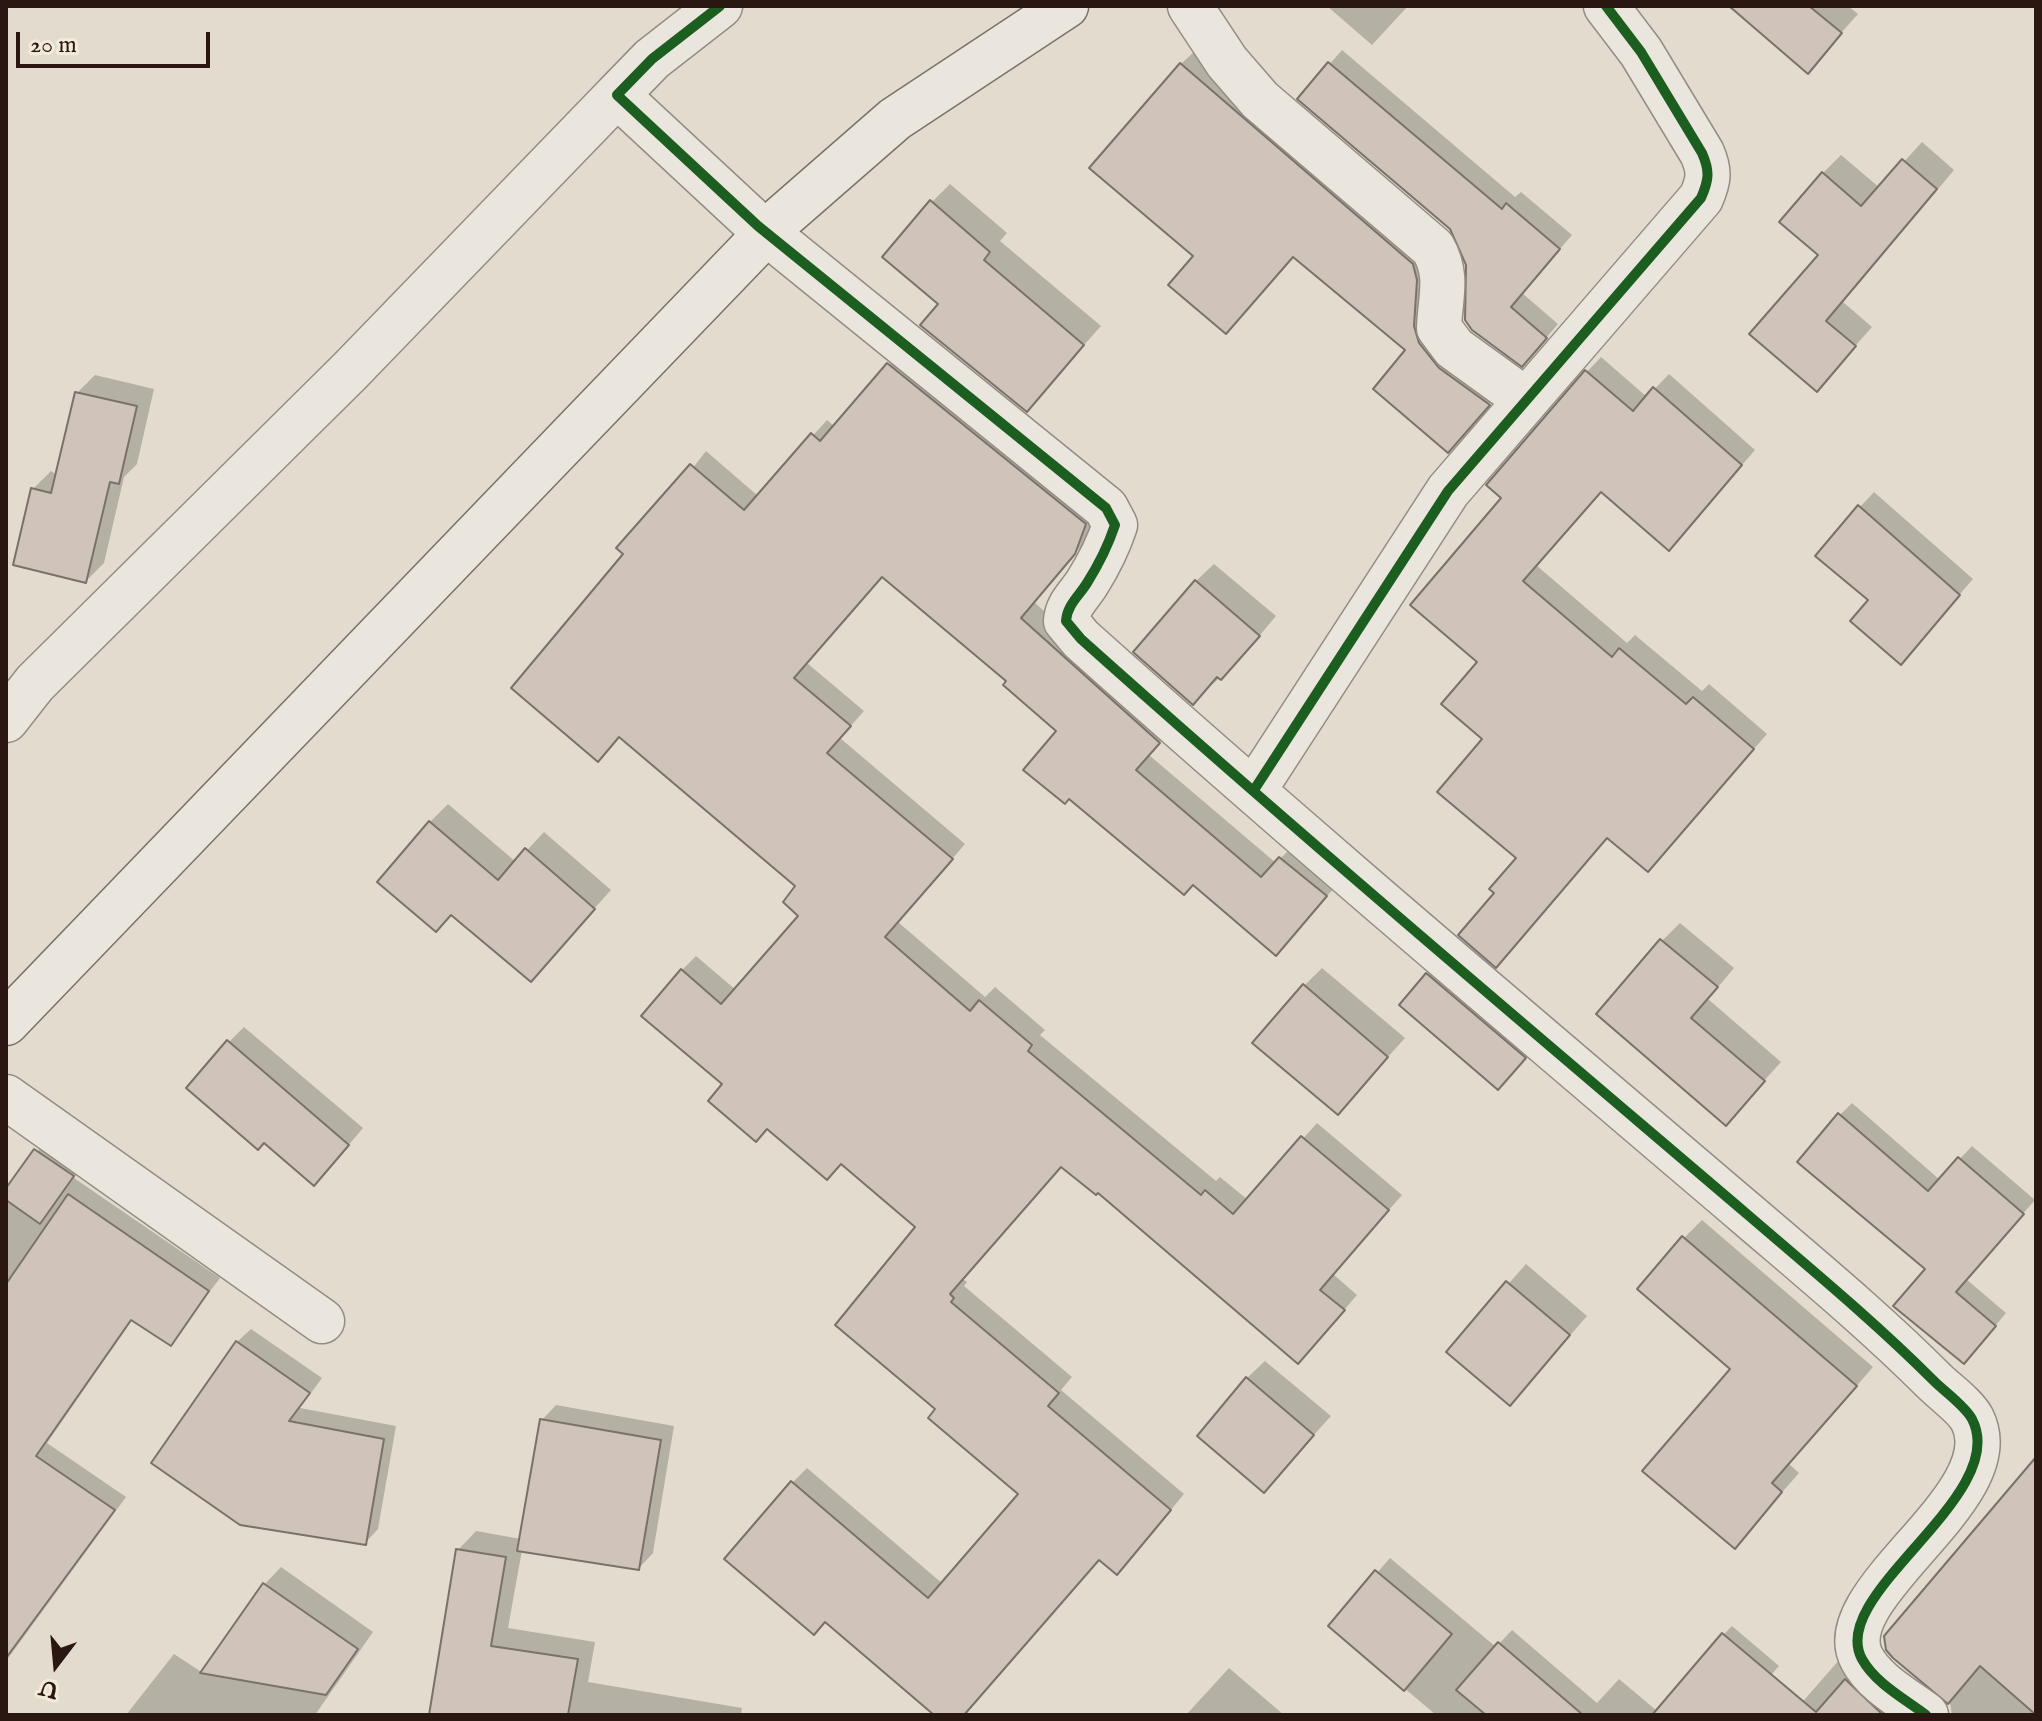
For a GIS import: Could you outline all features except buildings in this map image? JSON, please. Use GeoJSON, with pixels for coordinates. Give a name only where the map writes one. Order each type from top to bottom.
{"type":"FeatureCollection","features":[{"type":"Feature","properties":{"kind":"street"},"geometry":{"type":"LineString","coordinates":[[6,720],[35,683],[350,371],[629,107],[652,59],[720,6]]}},
{"type":"Feature","properties":{"kind":"street"},"geometry":{"type":"LineString","coordinates":[[6,1023],[762,229],[895,119],[1066,6]]}},
{"type":"Feature","properties":{"kind":"street"},"geometry":{"type":"LineString","coordinates":[[1190,6],[1227,62],[1260,100],[1433,248],[1443,266],[1445,285],[1439,328],[1454,348],[1526,400]]}},
{"type":"Feature","properties":{"kind":"street"},"geometry":{"type":"LineString","coordinates":[[1254,790],[1430,516],[1701,198],[1709,181],[1709,169],[1694,140],[1641,52],[1606,6]]}},
{"type":"Feature","properties":{"kind":"street"},"geometry":{"type":"LineString","coordinates":[[629,107],[762,229],[1106,508],[1115,525],[1109,544],[1066,611],[1066,621],[1081,639],[1891,1337],[1972,1419],[1979,1448],[1969,1480],[1867,1609],[1856,1635],[1863,1661],[1877,1678],[1926,1715]]}},
{"type":"Feature","properties":{"kind":"street"},"geometry":{"type":"LineString","coordinates":[[6,1097],[322,1321]]}},
{"type":"Feature","properties":{"kind":"cycle path"},"geometry":{"type":"LineString","coordinates":[[720,6],[652,59],[617,95],[758,226],[1106,508],[1115,525],[1095,569],[1067,615],[1066,621],[1081,639],[1329,857],[1842,1296],[1969,1414],[1977,1449],[1967,1480],[1870,1605],[1858,1633],[1862,1659],[1868,1668],[1882,1683],[1926,1715]]}},
{"type":"Feature","properties":{"kind":"cycle path"},"geometry":{"type":"LineString","coordinates":[[1254,790],[1448,491],[1701,198],[1708,176],[1702,153],[1641,52],[1606,6]]}}]}
